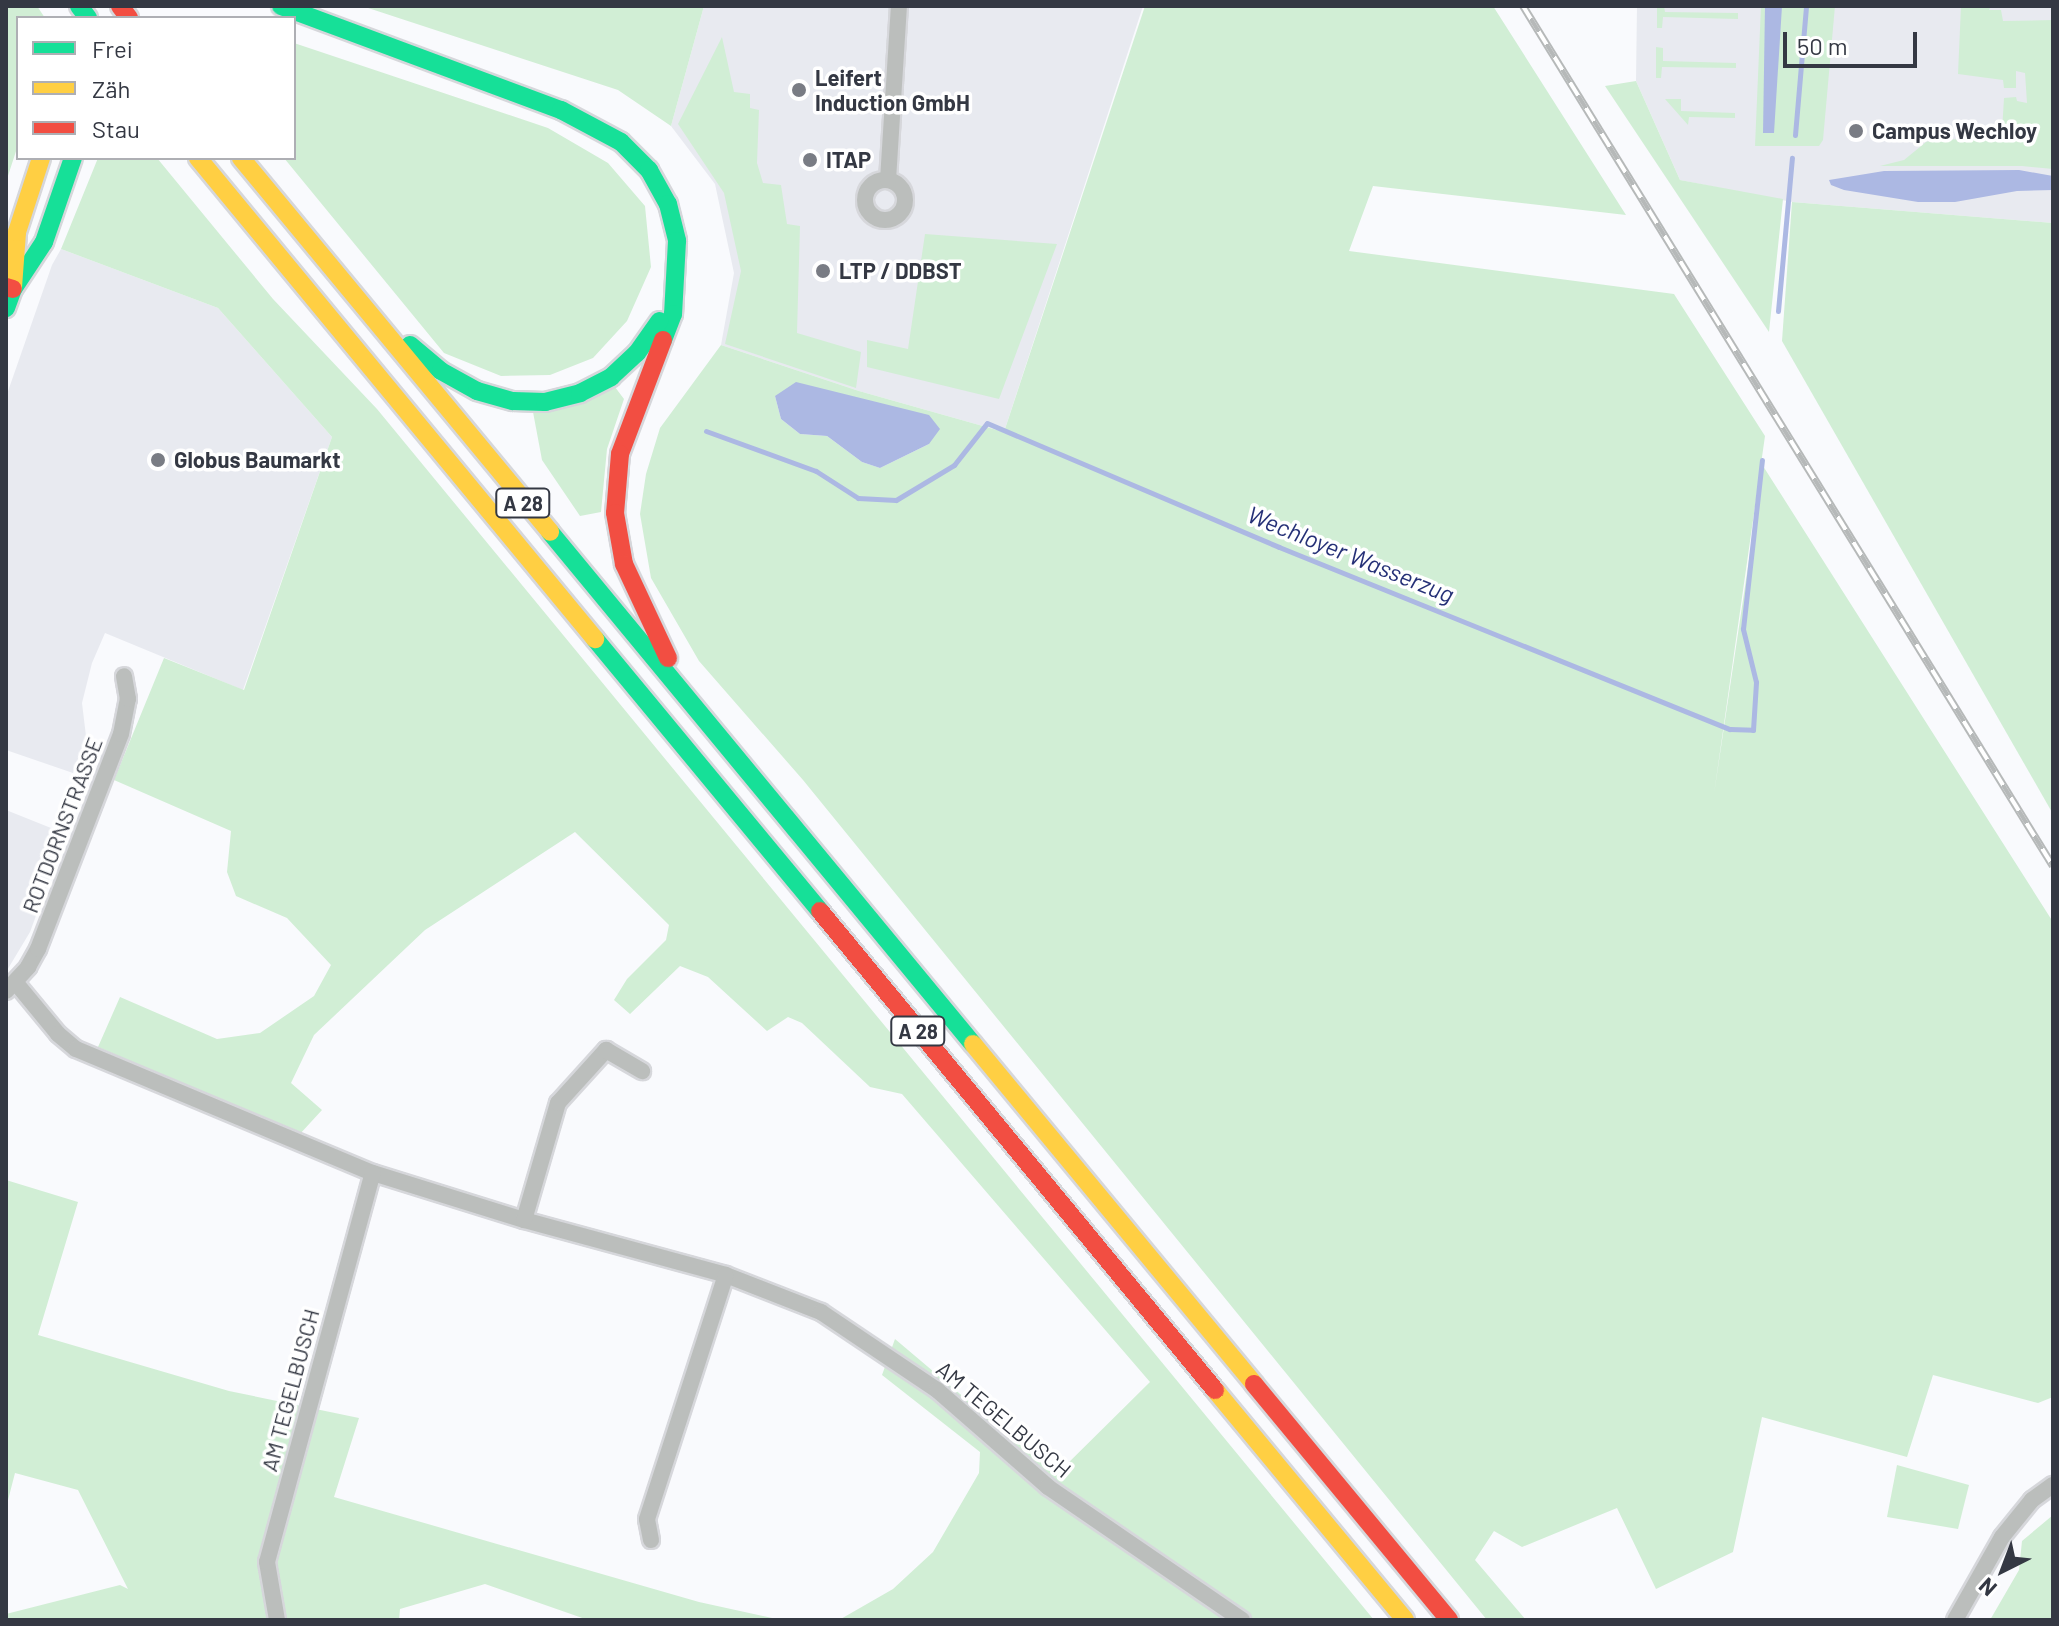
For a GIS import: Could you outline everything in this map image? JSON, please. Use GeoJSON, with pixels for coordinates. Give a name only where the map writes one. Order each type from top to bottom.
{"type":"FeatureCollection","features":[{"type":"Feature","properties":{"kind":"main road"},"geometry":{"type":"LineString","coordinates":[[281,6],[561,110],[621,142],[649,170],[668,204],[677,241],[678,270],[673,314],[620,454],[615,513],[624,564],[691,705]]}},
{"type":"Feature","properties":{"kind":"main road"},"geometry":{"type":"LineString","coordinates":[[6,308],[17,232],[40,160]]}},
{"type":"Feature","properties":{"kind":"main road"},"geometry":{"type":"LineString","coordinates":[[9,288],[44,242],[72,160]]}},
{"type":"Feature","properties":{"kind":"main road","name":"A 28"},"geometry":{"type":"LineString","coordinates":[[200,160],[1405,1620]]}},
{"type":"Feature","properties":{"kind":"main road","name":"A 28"},"geometry":{"type":"LineString","coordinates":[[243,160],[1449,1620]]}},
{"type":"Feature","properties":{"kind":"main road"},"geometry":{"type":"LineString","coordinates":[[356,300],[441,371],[477,391],[513,401],[545,402],[580,393],[611,377],[637,353],[656,328],[678,270]]}},
{"type":"Feature","properties":{"kind":"street"},"geometry":{"type":"LineString","coordinates":[[888,180],[899,6]]}},
{"type":"Feature","properties":{"kind":"street","name":"ROTDORNSTRASSE"},"geometry":{"type":"LineString","coordinates":[[11,987],[38,949],[121,734],[128,699],[124,676]]}},
{"type":"Feature","properties":{"kind":"street","name":"AM TEGELBUSCH"},"geometry":{"type":"LineString","coordinates":[[11,987],[76,1049],[373,1173],[524,1220],[726,1275],[821,1312],[876,1346],[937,1390],[1048,1487],[1242,1620]]}},
{"type":"Feature","properties":{"kind":"street"},"geometry":{"type":"LineString","coordinates":[[524,1220],[554,1113],[573,1084],[606,1050],[642,1071]]}},
{"type":"Feature","properties":{"kind":"street","name":"AM TEGELBUSCH"},"geometry":{"type":"LineString","coordinates":[[277,1620],[267,1562],[373,1173]]}},
{"type":"Feature","properties":{"kind":"street"},"geometry":{"type":"LineString","coordinates":[[651,1540],[647,1519],[726,1275]]}},
{"type":"Feature","properties":{"kind":"street"},"geometry":{"type":"LineString","coordinates":[[1955,1620],[2002,1537],[2032,1500],[2053,1485]]}},
{"type":"Feature","properties":{"kind":"shaded area"},"geometry":{"type":"Polygon","coordinates":[[[704,6],[1143,6],[1004,432],[859,391],[721,345],[734,273],[715,184],[671,126],[704,6]]]}},
{"type":"Feature","properties":{"kind":"shaded area","name":"Campus Wechloy"},"geometry":{"type":"Polygon","coordinates":[[[1637,6],[2053,6],[2053,223],[1792,202],[1680,180],[1636,81],[1637,6]]]}},
{"type":"Feature","properties":{"kind":"shaded area"},"geometry":{"type":"Polygon","coordinates":[[[61,249],[218,308],[332,437],[243,690],[105,633],[92,663],[82,703],[86,736],[73,773],[6,750],[6,397],[52,265],[61,249]]]}},
{"type":"Feature","properties":{"kind":"shaded area"},"geometry":{"type":"Polygon","coordinates":[[[6,810],[66,834],[30,932],[6,972],[6,810]]]}},
{"type":"Feature","properties":{"kind":"green space"},"geometry":{"type":"Polygon","coordinates":[[[6,6],[37,6],[44,16],[16,16],[16,151],[6,182],[6,6]]]}},
{"type":"Feature","properties":{"kind":"green space"},"geometry":{"type":"Polygon","coordinates":[[[362,6],[704,6],[671,126],[618,90],[362,6]]]}},
{"type":"Feature","properties":{"kind":"green space"},"geometry":{"type":"Polygon","coordinates":[[[1145,6],[1493,6],[1626,215],[1373,186],[1349,251],[1674,294],[1765,436],[1714,794],[1763,466],[2053,922],[2053,1397],[2038,1403],[1933,1375],[1907,1457],[1762,1417],[1733,1552],[1656,1589],[1617,1508],[1522,1547],[1494,1531],[1475,1560],[1526,1620],[1487,1620],[803,780],[699,661],[651,578],[640,514],[646,474],[660,428],[721,345],[859,391],[1004,432],[1145,6]],[[775,396],[781,419],[800,434],[827,436],[862,462],[880,468],[929,444],[775,396]]]}},
{"type":"Feature","properties":{"kind":"green space"},"geometry":{"type":"Polygon","coordinates":[[[1657,6],[1664,6],[1665,12],[1738,13],[1738,19],[1663,17],[1662,28],[1657,28],[1657,6]]]}},
{"type":"Feature","properties":{"kind":"green space"},"geometry":{"type":"Polygon","coordinates":[[[1761,6],[1835,6],[1823,140],[1819,146],[1755,146],[1761,6]]]}},
{"type":"Feature","properties":{"kind":"green space"},"geometry":{"type":"Polygon","coordinates":[[[1961,6],[1991,6],[1989,10],[2001,10],[2003,21],[2053,20],[2053,169],[2022,166],[1880,166],[1904,160],[1926,142],[1936,139],[1996,140],[2002,131],[2004,98],[2016,97],[2017,101],[2027,103],[2025,73],[2016,71],[2016,88],[2004,88],[2003,80],[1958,74],[1961,6]]]}},
{"type":"Feature","properties":{"kind":"green space"},"geometry":{"type":"Polygon","coordinates":[[[722,37],[734,92],[750,94],[750,108],[759,110],[757,163],[763,183],[781,185],[787,224],[800,226],[797,333],[861,352],[856,388],[725,344],[741,271],[724,193],[678,124],[722,37]]]}},
{"type":"Feature","properties":{"kind":"green space"},"geometry":{"type":"Polygon","coordinates":[[[296,44],[548,128],[608,163],[645,206],[651,267],[627,321],[593,358],[550,375],[501,376],[444,353],[286,160],[296,160],[296,44]]]}},
{"type":"Feature","properties":{"kind":"green space"},"geometry":{"type":"Polygon","coordinates":[[[1656,47],[1663,48],[1663,61],[1736,63],[1736,68],[1662,67],[1661,78],[1656,78],[1656,47]]]}},
{"type":"Feature","properties":{"kind":"green space"},"geometry":{"type":"Polygon","coordinates":[[[1636,81],[1680,180],[1783,199],[1769,332],[1605,86],[1636,81]]]}},
{"type":"Feature","properties":{"kind":"green space"},"geometry":{"type":"Polygon","coordinates":[[[1665,99],[1681,99],[1681,111],[1735,113],[1735,118],[1689,117],[1688,125],[1665,99]]]}},
{"type":"Feature","properties":{"kind":"green space"},"geometry":{"type":"Polygon","coordinates":[[[97,160],[159,160],[273,299],[377,409],[1374,1620],[839,1620],[893,1589],[933,1552],[979,1473],[980,1452],[882,1375],[895,1339],[1056,1475],[1150,1382],[902,1094],[870,1087],[802,1023],[788,1017],[767,1031],[708,977],[680,966],[630,1014],[614,1000],[627,979],[666,940],[669,925],[575,832],[425,930],[314,1035],[291,1083],[322,1110],[299,1135],[98,1047],[120,997],[217,1039],[260,1033],[314,996],[331,965],[287,918],[236,896],[227,872],[231,831],[114,780],[164,658],[244,690],[332,437],[218,308],[61,249],[97,160]]]}},
{"type":"Feature","properties":{"kind":"green space"},"geometry":{"type":"Polygon","coordinates":[[[1792,202],[2053,223],[2053,814],[1782,341],[1792,202]]]}},
{"type":"Feature","properties":{"kind":"green space"},"geometry":{"type":"Polygon","coordinates":[[[925,234],[1057,244],[999,399],[867,367],[867,340],[908,349],[925,234]]]}},
{"type":"Feature","properties":{"kind":"green space"},"geometry":{"type":"Polygon","coordinates":[[[615,387],[624,399],[607,449],[601,512],[580,516],[542,460],[533,412],[615,387]]]}},
{"type":"Feature","properties":{"kind":"green space"},"geometry":{"type":"Polygon","coordinates":[[[6,1180],[78,1202],[38,1335],[229,1391],[359,1418],[334,1497],[699,1602],[781,1620],[588,1620],[485,1584],[400,1609],[399,1620],[6,1620],[6,1614],[120,1585],[128,1589],[78,1490],[15,1473],[6,1508],[6,1180]]]}},
{"type":"Feature","properties":{"kind":"green space"},"geometry":{"type":"Polygon","coordinates":[[[1897,1465],[1969,1485],[1958,1529],[1887,1517],[1897,1465]]]}},
{"type":"Feature","properties":{"kind":"green space"},"geometry":{"type":"Polygon","coordinates":[[[2053,1515],[2053,1620],[1990,1620],[2019,1570],[2022,1541],[2053,1515]]]}},
{"type":"Feature","properties":{"kind":"water"},"geometry":{"type":"Polygon","coordinates":[[[1765,6],[1782,6],[1774,133],[1763,133],[1765,6]]]}},
{"type":"Feature","properties":{"kind":"water"},"geometry":{"type":"Polygon","coordinates":[[[2019,170],[2053,176],[2053,190],[2017,191],[1955,202],[1918,202],[1844,190],[1831,185],[1829,180],[1884,171],[2019,170]]]}},
{"type":"Feature","properties":{"kind":"water"},"geometry":{"type":"Polygon","coordinates":[[[796,382],[929,415],[940,429],[929,444],[880,468],[862,462],[827,436],[800,434],[781,419],[775,396],[796,382]]]}},
{"type":"Feature","properties":{"kind":"waterway","name":"Wechloyer Wasserzug"},"geometry":{"type":"LineString","coordinates":[[1795,135],[1806,6]]}},
{"type":"Feature","properties":{"kind":"waterway","name":"Wechloyer Wasserzug"},"geometry":{"type":"LineString","coordinates":[[1778,311],[1792,158]]}},
{"type":"Feature","properties":{"kind":"waterway","name":"Wechloyer Wasserzug"},"geometry":{"type":"LineString","coordinates":[[706,431],[816,471],[858,498],[896,500],[954,465],[987,423],[1279,547],[1730,729],[1753,730],[1756,682],[1743,629],[1762,460]]}},
{"type":"Feature","properties":{"kind":"railway"},"geometry":{"type":"LineString","coordinates":[[1523,6],[2053,866]]}},
{"type":"Feature","properties":{"kind":"traffic: fast"},"geometry":{"type":"LineString","coordinates":[[79,6],[86,16]]}},
{"type":"Feature","properties":{"kind":"traffic: fast"},"geometry":{"type":"LineString","coordinates":[[281,6],[561,110],[621,142],[649,170],[668,204],[677,241],[673,314],[663,340]]}},
{"type":"Feature","properties":{"kind":"traffic: fast"},"geometry":{"type":"LineString","coordinates":[[6,308],[13,289],[44,242],[72,160]]}},
{"type":"Feature","properties":{"kind":"traffic: fast"},"geometry":{"type":"LineString","coordinates":[[410,345],[441,371],[477,391],[513,401],[545,402],[580,393],[611,377],[637,353],[659,321]]}},
{"type":"Feature","properties":{"kind":"traffic: fast"},"geometry":{"type":"LineString","coordinates":[[550,532],[973,1044]]}},
{"type":"Feature","properties":{"kind":"traffic: fast"},"geometry":{"type":"LineString","coordinates":[[595,639],[820,911]]}},
{"type":"Feature","properties":{"kind":"traffic: slow"},"geometry":{"type":"LineString","coordinates":[[13,287],[17,232],[40,160]]}},
{"type":"Feature","properties":{"kind":"traffic: slow"},"geometry":{"type":"LineString","coordinates":[[200,160],[595,639]]}},
{"type":"Feature","properties":{"kind":"traffic: slow"},"geometry":{"type":"LineString","coordinates":[[243,160],[550,532]]}},
{"type":"Feature","properties":{"kind":"traffic: slow"},"geometry":{"type":"LineString","coordinates":[[973,1044],[1254,1384]]}},
{"type":"Feature","properties":{"kind":"traffic: slow"},"geometry":{"type":"LineString","coordinates":[[1215,1390],[1405,1620]]}},
{"type":"Feature","properties":{"kind":"traffic: jam"},"geometry":{"type":"LineString","coordinates":[[120,6],[128,16]]}},
{"type":"Feature","properties":{"kind":"traffic: jam"},"geometry":{"type":"LineString","coordinates":[[6,287],[13,289]]}},
{"type":"Feature","properties":{"kind":"traffic: jam"},"geometry":{"type":"LineString","coordinates":[[663,340],[620,454],[615,513],[624,564],[668,658]]}},
{"type":"Feature","properties":{"kind":"traffic: jam"},"geometry":{"type":"LineString","coordinates":[[820,911],[1215,1390]]}},
{"type":"Feature","properties":{"kind":"traffic: jam"},"geometry":{"type":"LineString","coordinates":[[1254,1384],[1449,1620]]}},
{"type":"Feature","properties":{"kind":"place","name":"Leifert Induction GmbH"},"geometry":{"type":"Point","coordinates":[799,90]}},
{"type":"Feature","properties":{"kind":"place","name":"Campus Wechloy"},"geometry":{"type":"Point","coordinates":[1856,131]}},
{"type":"Feature","properties":{"kind":"place","name":"ITAP"},"geometry":{"type":"Point","coordinates":[810,160]}},
{"type":"Feature","properties":{"kind":"place","name":"LTP / DDBST"},"geometry":{"type":"Point","coordinates":[823,271]}},
{"type":"Feature","properties":{"kind":"place","name":"Globus Baumarkt"},"geometry":{"type":"Point","coordinates":[158,460]}}]}
